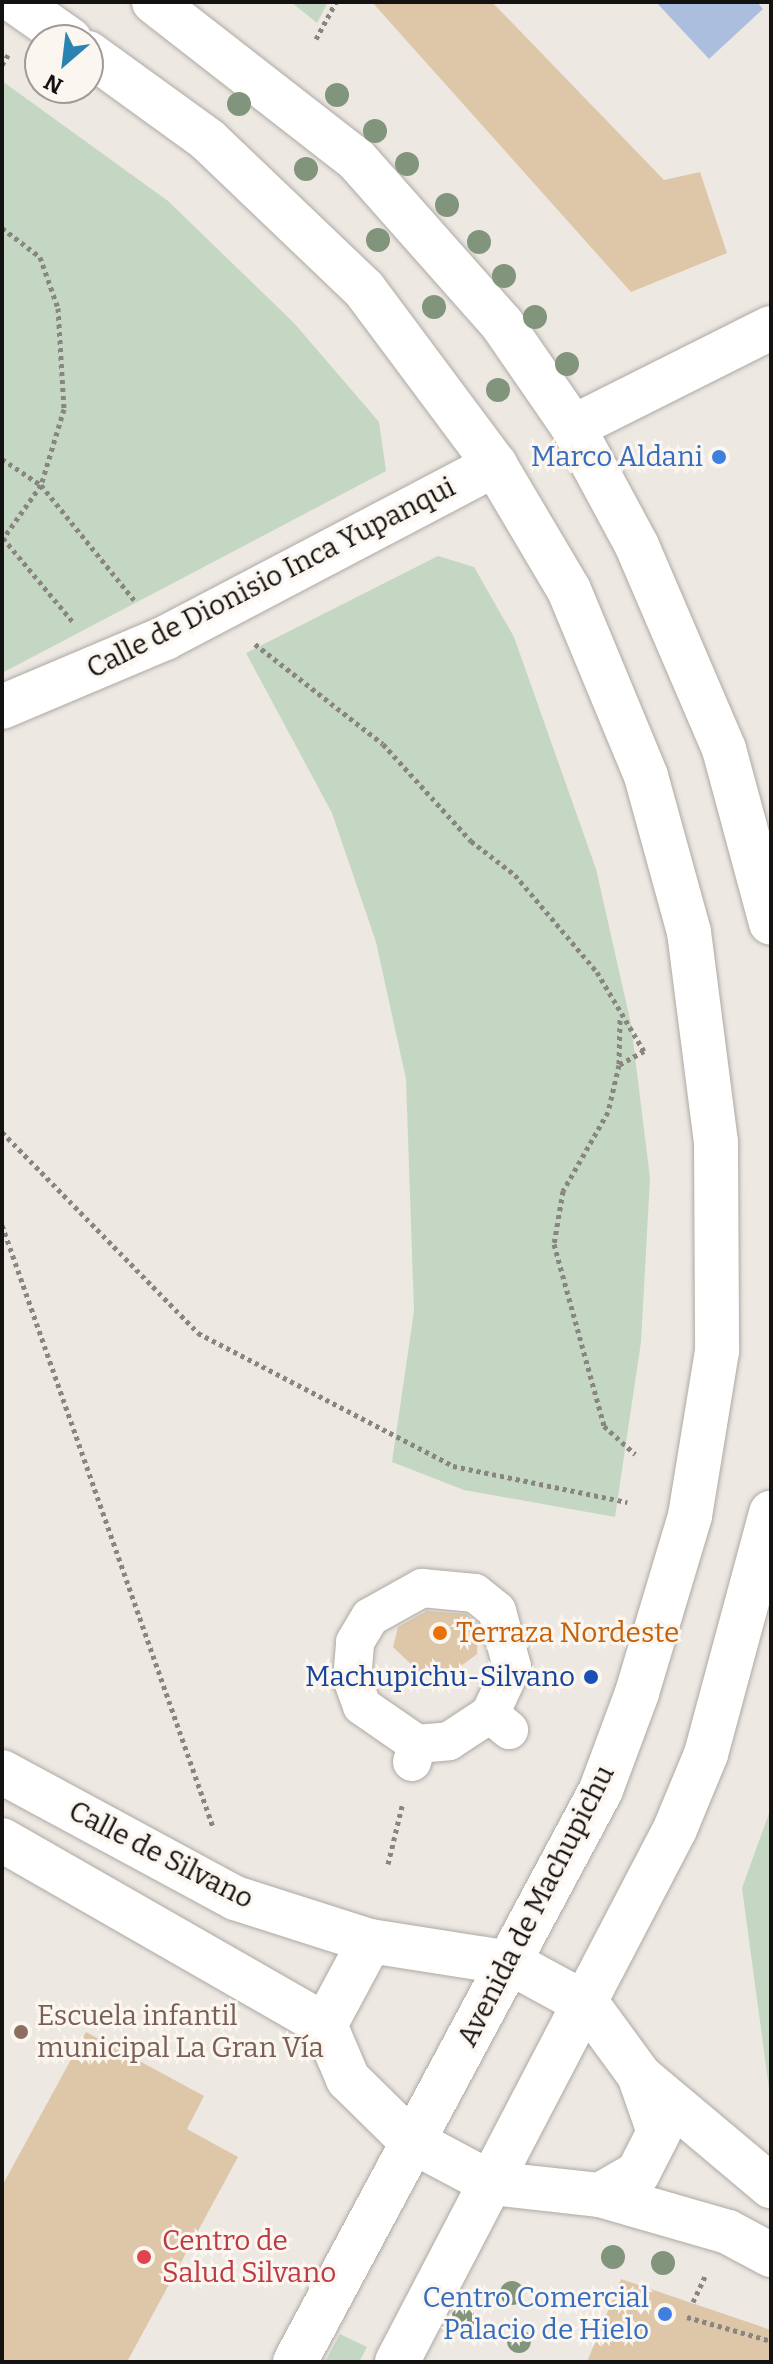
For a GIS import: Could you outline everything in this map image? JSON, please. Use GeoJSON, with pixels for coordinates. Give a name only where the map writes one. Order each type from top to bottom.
{"type":"FeatureCollection","features":[{"type":"Feature","properties":{"kind":"street"},"geometry":{"type":"LineString","coordinates":[[16,2],[47,24]]}},
{"type":"Feature","properties":{"kind":"street"},"geometry":{"type":"LineString","coordinates":[[154,2],[356,159],[502,324],[573,427],[637,546],[724,749],[771,923]]}},
{"type":"Feature","properties":{"kind":"street","name":"Avenida de Machupichu"},"geometry":{"type":"LineString","coordinates":[[104,65],[208,140],[364,289],[495,465],[569,590],[646,776],[689,932],[716,1142],[717,1351],[690,1516],[601,1790],[511,1963],[410,2140],[295,2362]]}},
{"type":"Feature","properties":{"kind":"street"},"geometry":{"type":"LineString","coordinates":[[573,427],[771,328]]}},
{"type":"Feature","properties":{"kind":"street","name":"Calle de Dionisio Inca Yupanqui"},"geometry":{"type":"LineString","coordinates":[[2,707],[190,623],[495,465]]}},
{"type":"Feature","properties":{"kind":"street"},"geometry":{"type":"LineString","coordinates":[[397,2362],[588,2005],[706,1754],[770,1529]]}},
{"type":"Feature","properties":{"kind":"street"},"geometry":{"type":"LineString","coordinates":[[451,1588],[475,1593],[497,1611],[512,1667],[500,1722],[415,1753],[362,1706],[352,1679],[355,1642],[395,1597],[451,1588]]}},
{"type":"Feature","properties":{"kind":"street","name":"Calle de Silvano"},"geometry":{"type":"LineString","coordinates":[[2,1772],[235,1898],[370,1941],[511,1963],[588,2005]]}},
{"type":"Feature","properties":{"kind":"street"},"geometry":{"type":"LineString","coordinates":[[2,1840],[325,2025],[348,2079],[410,2140],[491,2183],[600,2195],[728,2232],[771,2255]]}},
{"type":"Feature","properties":{"kind":"street"},"geometry":{"type":"LineString","coordinates":[[325,2025],[370,1941]]}},
{"type":"Feature","properties":{"kind":"street"},"geometry":{"type":"LineString","coordinates":[[588,2005],[639,2075],[771,2186]]}},
{"type":"Feature","properties":{"kind":"street"},"geometry":{"type":"LineString","coordinates":[[600,2195],[638,2173],[659,2132],[639,2075]]}},
{"type":"Feature","properties":{"kind":"path"},"geometry":{"type":"LineString","coordinates":[[316,39],[336,2]]}},
{"type":"Feature","properties":{"kind":"path"},"geometry":{"type":"LineString","coordinates":[[2,228],[40,257],[58,308],[64,409],[41,485],[3,539],[80,630]]}},
{"type":"Feature","properties":{"kind":"path"},"geometry":{"type":"LineString","coordinates":[[2,459],[41,485],[135,601],[190,623],[244,636],[383,744],[471,841],[515,875],[597,972],[620,1019],[644,1051],[619,1065]]}},
{"type":"Feature","properties":{"kind":"path"},"geometry":{"type":"LineString","coordinates":[[620,1019],[619,1065],[608,1112],[563,1191],[554,1244],[604,1426],[635,1454]]}},
{"type":"Feature","properties":{"kind":"path"},"geometry":{"type":"LineString","coordinates":[[2,1132],[198,1333],[453,1466],[627,1502]]}},
{"type":"Feature","properties":{"kind":"path"},"geometry":{"type":"LineString","coordinates":[[2,1225],[213,1827]]}},
{"type":"Feature","properties":{"kind":"path"},"geometry":{"type":"LineString","coordinates":[[388,1864],[415,1753]]}},
{"type":"Feature","properties":{"kind":"path"},"geometry":{"type":"LineString","coordinates":[[687,2317],[771,2341]]}},
{"type":"Feature","properties":{"kind":"green space"},"geometry":{"type":"Polygon","coordinates":[[[291,2],[328,2],[317,23],[291,2]]]}},
{"type":"Feature","properties":{"kind":"green space"},"geometry":{"type":"Polygon","coordinates":[[[2,81],[24,97],[24,104],[34,104],[168,201],[294,323],[379,422],[386,471],[2,673],[2,81]]]}},
{"type":"Feature","properties":{"kind":"green space"},"geometry":{"type":"Polygon","coordinates":[[[438,556],[474,567],[514,637],[596,869],[631,1024],[650,1178],[641,1342],[615,1517],[464,1490],[392,1462],[414,1311],[406,1079],[376,942],[332,813],[246,653],[438,556]]]}},
{"type":"Feature","properties":{"kind":"green space"},"geometry":{"type":"Polygon","coordinates":[[[771,1808],[771,2103],[742,1888],[771,1808]]]}},
{"type":"Feature","properties":{"kind":"green space"},"geometry":{"type":"Polygon","coordinates":[[[340,2334],[367,2347],[359,2362],[325,2362],[340,2334]]]}},
{"type":"Feature","properties":{"kind":"water"},"geometry":{"type":"Polygon","coordinates":[[[656,2],[757,2],[763,9],[709,59],[656,2]]]}},
{"type":"Feature","properties":{"kind":"building"},"geometry":{"type":"Polygon","coordinates":[[[372,2],[492,2],[664,180],[700,172],[727,253],[631,292],[372,2]]]}},
{"type":"Feature","properties":{"kind":"building","name":"Terraza Nordeste"},"geometry":{"type":"Polygon","coordinates":[[[427,1611],[466,1614],[478,1625],[477,1654],[453,1672],[419,1672],[393,1647],[398,1627],[427,1611]]]}},
{"type":"Feature","properties":{"kind":"building","name":"Centro de Salud Silvano"},"geometry":{"type":"Polygon","coordinates":[[[86,2032],[204,2096],[187,2129],[238,2157],[127,2362],[2,2362],[2,2186],[86,2032]]]}},
{"type":"Feature","properties":{"kind":"building","name":"Centro Comercial Palacio de Hielo"},"geometry":{"type":"Polygon","coordinates":[[[621,2279],[771,2330],[771,2362],[587,2362],[621,2279]]]}},
{"type":"Feature","properties":{"kind":"place","name":"Marco Aldani"},"geometry":{"type":"Point","coordinates":[719,457]}},
{"type":"Feature","properties":{"kind":"place","name":"Terraza Nordeste"},"geometry":{"type":"Point","coordinates":[440,1633]}},
{"type":"Feature","properties":{"kind":"place","name":"Machupichu-Silvano"},"geometry":{"type":"Point","coordinates":[591,1677]}},
{"type":"Feature","properties":{"kind":"place","name":"Escuela infantil municipal La Gran Vía"},"geometry":{"type":"Point","coordinates":[21,2032]}},
{"type":"Feature","properties":{"kind":"place","name":"Centro de Salud Silvano"},"geometry":{"type":"Point","coordinates":[144,2257]}},
{"type":"Feature","properties":{"kind":"place","name":"Centro Comercial Palacio de Hielo"},"geometry":{"type":"Point","coordinates":[665,2314]}}]}
